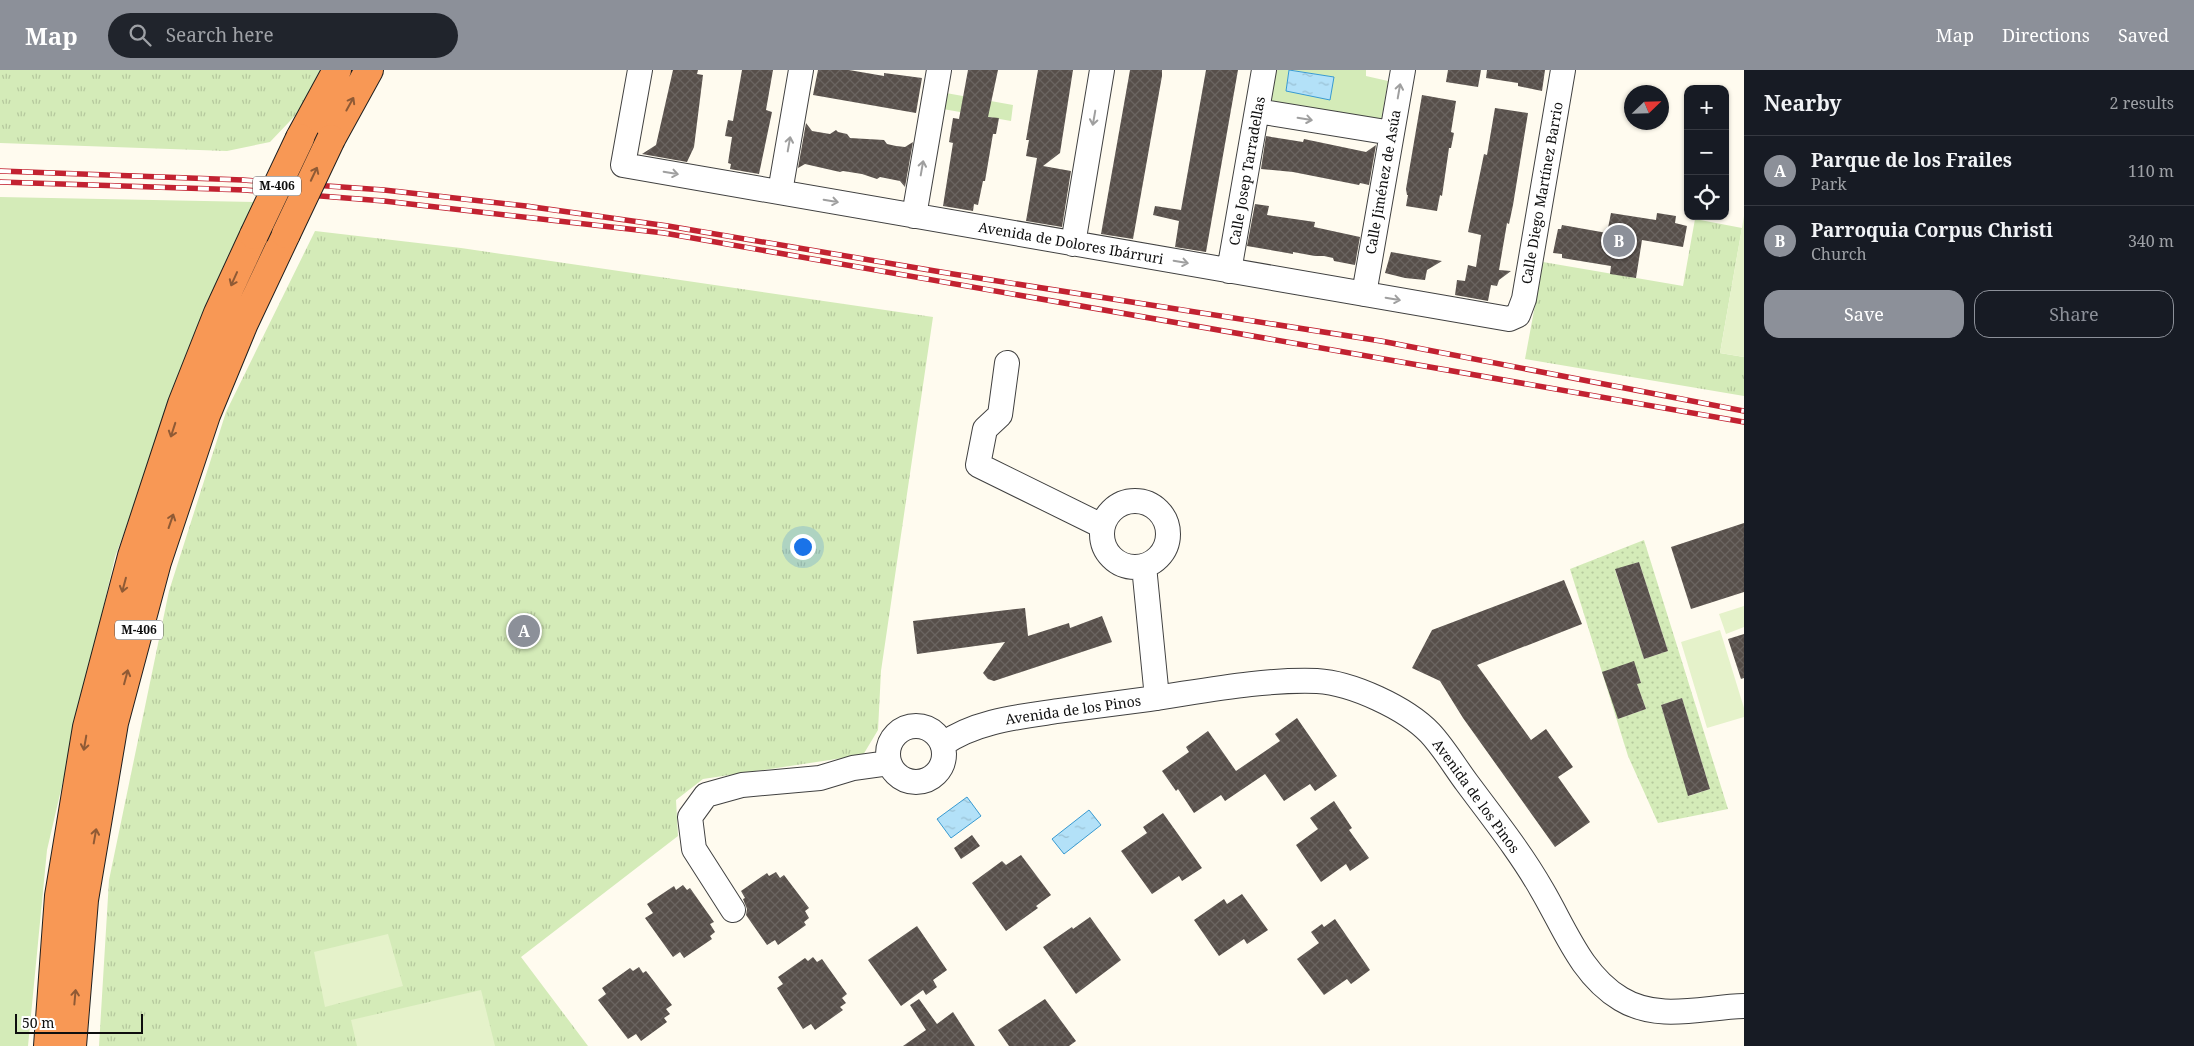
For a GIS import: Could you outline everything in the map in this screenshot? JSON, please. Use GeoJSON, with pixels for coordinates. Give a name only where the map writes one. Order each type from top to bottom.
{"type":"FeatureCollection","features":[{"type":"Feature","properties":{"kind":"highway","name":"M-406"},"geometry":{"type":"LineString","coordinates":[[48,1046],[59,896],[90,718],[132,556],[182,404],[218,313],[300,138],[337,70]]}},
{"type":"Feature","properties":{"kind":"highway","name":"M-406"},"geometry":{"type":"LineString","coordinates":[[72,1046],[84,900],[114,724],[157,562],[206,415],[244,323],[331,139],[369,70]]}},
{"type":"Feature","properties":{"kind":"street","name":"Avenida de Dolores Ibárruri"},"geometry":{"type":"LineString","coordinates":[[640,70],[623,165],[1509,319],[1518,315]]}},
{"type":"Feature","properties":{"kind":"street"},"geometry":{"type":"LineString","coordinates":[[780,192],[801,70]]}},
{"type":"Feature","properties":{"kind":"street"},"geometry":{"type":"LineString","coordinates":[[914,216],[939,70]]}},
{"type":"Feature","properties":{"kind":"street"},"geometry":{"type":"LineString","coordinates":[[1073,244],[1102,70]]}},
{"type":"Feature","properties":{"kind":"street","name":"Calle Josep Tarradellas"},"geometry":{"type":"LineString","coordinates":[[1229,271],[1264,70]]}},
{"type":"Feature","properties":{"kind":"street","name":"Calle Jiménez de Asúa"},"geometry":{"type":"LineString","coordinates":[[1364,294],[1403,70]]}},
{"type":"Feature","properties":{"kind":"street","name":"Calle Diego Martínez Barrio"},"geometry":{"type":"LineString","coordinates":[[1518,315],[1524,299],[1563,70]]}},
{"type":"Feature","properties":{"kind":"street"},"geometry":{"type":"LineString","coordinates":[[1257,111],[1392,133]]}},
{"type":"Feature","properties":{"kind":"street"},"geometry":{"type":"LineString","coordinates":[[1008,363],[1000,415],[985,429],[978,465],[1102,526]]}},
{"type":"Feature","properties":{"kind":"street"},"geometry":{"type":"LineString","coordinates":[[1129,500],[1141,500],[1155,507],[1165,522],[1168,539],[1164,550],[1154,561],[1144,566],[1122,565],[1112,558],[1105,549],[1101,538],[1102,526],[1107,514],[1116,506],[1129,500]]}},
{"type":"Feature","properties":{"kind":"street"},"geometry":{"type":"LineString","coordinates":[[1144,566],[1157,698]]}},
{"type":"Feature","properties":{"kind":"street","name":"Avenida de los Pinos"},"geometry":{"type":"LineString","coordinates":[[943,744],[956,735],[1003,719],[1277,682],[1319,681],[1350,688],[1391,704],[1429,732],[1510,841],[1541,888],[1582,961],[1599,982],[1622,999],[1645,1008],[1672,1013],[1744,1006]]}},
{"type":"Feature","properties":{"kind":"street"},"geometry":{"type":"LineString","coordinates":[[911,725],[930,729],[938,735],[943,744],[943,762],[931,778],[922,782],[902,779],[889,763],[887,754],[889,744],[894,735],[911,725]]}},
{"type":"Feature","properties":{"kind":"street"},"geometry":{"type":"LineString","coordinates":[[733,910],[694,849],[690,817],[706,795],[742,785],[820,778],[853,768],[889,763]]}},
{"type":"Feature","properties":{"kind":"green space"},"geometry":{"type":"Polygon","coordinates":[[[0,70],[334,70],[329,80],[270,142],[227,151],[0,143],[0,70]]]}},
{"type":"Feature","properties":{"kind":"green space"},"geometry":{"type":"Polygon","coordinates":[[[1275,70],[1289,70],[1286,91],[1333,77],[1291,70],[1366,70],[1366,76],[1388,81],[1381,122],[1269,102],[1275,70]]]}},
{"type":"Feature","properties":{"kind":"green space"},"geometry":{"type":"Polygon","coordinates":[[[946,93],[1013,105],[1011,121],[943,109],[946,93]]]}},
{"type":"Feature","properties":{"kind":"green space"},"geometry":{"type":"Polygon","coordinates":[[[0,197],[255,202],[211,297],[115,557],[47,850],[28,1046],[0,1046],[0,197]]]}},
{"type":"Feature","properties":{"kind":"green space"},"geometry":{"type":"Polygon","coordinates":[[[1744,216],[1744,357],[1720,353],[1744,216]]]}},
{"type":"Feature","properties":{"kind":"green space"},"geometry":{"type":"Polygon","coordinates":[[[1695,220],[1742,228],[1720,353],[1744,357],[1744,396],[1525,359],[1543,262],[1683,286],[1695,220]]]}},
{"type":"Feature","properties":{"kind":"green space"},"geometry":{"type":"Polygon","coordinates":[[[315,231],[461,248],[933,317],[881,671],[878,730],[863,755],[703,779],[676,800],[678,836],[521,957],[588,1046],[99,1046],[109,880],[169,591],[226,412],[315,231]]]}},
{"type":"Feature","properties":{"kind":"green space"},"geometry":{"type":"Polygon","coordinates":[[[1644,540],[1728,809],[1658,823],[1628,756],[1570,569],[1644,540]],[[1639,562],[1615,570],[1644,659],[1668,651],[1639,562]],[[1636,670],[1618,719],[1646,709],[1637,684],[1641,682],[1636,670]],[[1682,698],[1661,705],[1689,796],[1710,789],[1682,698]]]}},
{"type":"Feature","properties":{"kind":"green space"},"geometry":{"type":"Polygon","coordinates":[[[1744,606],[1744,627],[1726,634],[1719,614],[1744,606]]]}},
{"type":"Feature","properties":{"kind":"green space"},"geometry":{"type":"Polygon","coordinates":[[[1720,630],[1744,708],[1744,717],[1707,728],[1681,642],[1720,630]]]}},
{"type":"Feature","properties":{"kind":"green space"},"geometry":{"type":"Polygon","coordinates":[[[388,934],[403,986],[325,1007],[314,952],[388,934]]]}},
{"type":"Feature","properties":{"kind":"green space"},"geometry":{"type":"Polygon","coordinates":[[[481,990],[495,1046],[357,1046],[351,1020],[481,990]]]}},
{"type":"Feature","properties":{"kind":"water"},"geometry":{"type":"Polygon","coordinates":[[[1289,70],[1334,77],[1330,100],[1286,91],[1289,70]]]}},
{"type":"Feature","properties":{"kind":"water"},"geometry":{"type":"Polygon","coordinates":[[[967,797],[981,816],[951,838],[937,819],[967,797]]]}},
{"type":"Feature","properties":{"kind":"water"},"geometry":{"type":"Polygon","coordinates":[[[1089,810],[1101,825],[1064,854],[1052,839],[1089,810]]]}},
{"type":"Feature","properties":{"kind":"building"},"geometry":{"type":"Polygon","coordinates":[[[673,70],[698,70],[697,74],[703,75],[694,147],[687,162],[642,154],[656,145],[673,70]]]}},
{"type":"Feature","properties":{"kind":"building"},"geometry":{"type":"Polygon","coordinates":[[[742,70],[773,70],[766,110],[772,112],[759,174],[730,169],[731,164],[728,163],[732,137],[725,136],[728,120],[733,121],[742,70]]]}},
{"type":"Feature","properties":{"kind":"building"},"geometry":{"type":"Polygon","coordinates":[[[818,70],[849,70],[884,76],[884,73],[922,78],[916,113],[813,95],[818,70]]]}},
{"type":"Feature","properties":{"kind":"building"},"geometry":{"type":"Polygon","coordinates":[[[968,70],[998,70],[988,117],[999,118],[996,134],[993,134],[985,181],[983,181],[978,205],[974,204],[973,211],[943,206],[953,143],[949,142],[953,118],[959,119],[968,70]]]}},
{"type":"Feature","properties":{"kind":"building"},"geometry":{"type":"Polygon","coordinates":[[[1038,70],[1073,70],[1060,153],[1043,166],[1071,171],[1062,227],[1026,221],[1037,158],[1026,156],[1029,140],[1026,140],[1038,70]]]}},
{"type":"Feature","properties":{"kind":"building"},"geometry":{"type":"Polygon","coordinates":[[[1130,70],[1162,70],[1133,239],[1101,234],[1130,70]]]}},
{"type":"Feature","properties":{"kind":"building"},"geometry":{"type":"Polygon","coordinates":[[[1206,70],[1238,70],[1206,252],[1175,247],[1179,221],[1153,215],[1155,206],[1181,210],[1206,70]]]}},
{"type":"Feature","properties":{"kind":"building"},"geometry":{"type":"Polygon","coordinates":[[[1448,70],[1481,70],[1478,87],[1446,82],[1448,70]]]}},
{"type":"Feature","properties":{"kind":"building"},"geometry":{"type":"Polygon","coordinates":[[[1487,70],[1545,70],[1542,91],[1518,86],[1518,83],[1486,78],[1487,70]]]}},
{"type":"Feature","properties":{"kind":"building"},"geometry":{"type":"Polygon","coordinates":[[[1422,95],[1456,101],[1451,132],[1454,133],[1451,148],[1449,148],[1442,196],[1440,195],[1437,211],[1406,206],[1408,195],[1406,189],[1422,95]]]}},
{"type":"Feature","properties":{"kind":"building"},"geometry":{"type":"Polygon","coordinates":[[[1495,108],[1528,113],[1513,205],[1509,224],[1507,223],[1499,270],[1511,271],[1499,280],[1497,286],[1491,285],[1488,301],[1455,295],[1457,280],[1465,281],[1468,265],[1476,267],[1481,235],[1468,232],[1484,154],[1487,155],[1495,108]]]}},
{"type":"Feature","properties":{"kind":"building"},"geometry":{"type":"Polygon","coordinates":[[[806,123],[812,131],[830,134],[836,130],[847,134],[850,138],[884,140],[887,144],[905,147],[913,142],[905,187],[900,181],[880,177],[877,179],[862,174],[840,172],[805,164],[798,168],[806,123]]]}},
{"type":"Feature","properties":{"kind":"building"},"geometry":{"type":"Polygon","coordinates":[[[1266,136],[1303,142],[1304,139],[1366,152],[1376,145],[1369,185],[1360,183],[1359,185],[1293,172],[1261,169],[1266,136]]]}},
{"type":"Feature","properties":{"kind":"building"},"geometry":{"type":"Polygon","coordinates":[[[1255,204],[1269,206],[1267,215],[1315,222],[1314,227],[1360,237],[1355,265],[1334,261],[1333,258],[1324,256],[1293,252],[1293,254],[1247,246],[1255,204]]]}},
{"type":"Feature","properties":{"kind":"building"},"geometry":{"type":"Polygon","coordinates":[[[1611,213],[1656,220],[1657,213],[1676,216],[1675,223],[1687,226],[1683,247],[1642,240],[1636,278],[1610,274],[1611,266],[1562,258],[1562,254],[1553,253],[1558,229],[1561,229],[1562,225],[1607,233],[1611,213]]]}},
{"type":"Feature","properties":{"kind":"building"},"geometry":{"type":"Polygon","coordinates":[[[1391,252],[1442,261],[1427,270],[1425,280],[1405,278],[1385,273],[1391,252]]]}},
{"type":"Feature","properties":{"kind":"building"},"geometry":{"type":"Polygon","coordinates":[[[1744,523],[1744,592],[1691,609],[1671,547],[1744,523]]]}},
{"type":"Feature","properties":{"kind":"building"},"geometry":{"type":"Polygon","coordinates":[[[1639,562],[1668,651],[1644,659],[1615,569],[1639,562]]]}},
{"type":"Feature","properties":{"kind":"building"},"geometry":{"type":"Polygon","coordinates":[[[1564,580],[1582,624],[1477,665],[1531,740],[1546,729],[1573,767],[1558,777],[1590,822],[1555,847],[1463,718],[1440,681],[1412,668],[1432,630],[1564,580]]]}},
{"type":"Feature","properties":{"kind":"building"},"geometry":{"type":"Polygon","coordinates":[[[1025,608],[1028,636],[1069,623],[1070,628],[1102,616],[1112,642],[994,681],[988,679],[983,673],[1005,642],[917,654],[913,621],[1025,608]]]}},
{"type":"Feature","properties":{"kind":"building"},"geometry":{"type":"Polygon","coordinates":[[[1744,634],[1744,678],[1741,679],[1728,639],[1744,634]]]}},
{"type":"Feature","properties":{"kind":"building"},"geometry":{"type":"Polygon","coordinates":[[[1634,661],[1641,683],[1637,684],[1646,709],[1618,719],[1602,672],[1634,661]]]}},
{"type":"Feature","properties":{"kind":"building"},"geometry":{"type":"Polygon","coordinates":[[[1682,698],[1710,789],[1688,796],[1661,705],[1682,698]]]}},
{"type":"Feature","properties":{"kind":"building"},"geometry":{"type":"Polygon","coordinates":[[[1297,718],[1337,776],[1315,791],[1310,784],[1284,801],[1265,774],[1225,801],[1221,795],[1194,813],[1178,789],[1176,791],[1162,771],[1189,752],[1186,747],[1208,731],[1236,771],[1280,741],[1275,734],[1297,718]]]}},
{"type":"Feature","properties":{"kind":"building"},"geometry":{"type":"Polygon","coordinates":[[[1334,801],[1352,828],[1349,830],[1369,858],[1350,871],[1346,864],[1321,882],[1296,845],[1318,829],[1310,818],[1334,801]]]}},
{"type":"Feature","properties":{"kind":"building"},"geometry":{"type":"Polygon","coordinates":[[[1163,813],[1202,868],[1182,881],[1179,876],[1152,894],[1121,851],[1147,833],[1143,827],[1163,813]]]}},
{"type":"Feature","properties":{"kind":"building"},"geometry":{"type":"Polygon","coordinates":[[[972,835],[980,846],[961,859],[954,848],[972,835]]]}},
{"type":"Feature","properties":{"kind":"building"},"geometry":{"type":"Polygon","coordinates":[[[1021,855],[1051,895],[1036,906],[1038,908],[1006,931],[972,883],[1002,861],[1006,865],[1021,855]]]}},
{"type":"Feature","properties":{"kind":"building"},"geometry":{"type":"Polygon","coordinates":[[[776,872],[780,878],[784,875],[809,908],[805,911],[809,918],[804,922],[806,925],[778,945],[775,940],[767,945],[746,915],[747,909],[743,899],[745,898],[741,891],[767,873],[769,876],[776,872]]]}},
{"type":"Feature","properties":{"kind":"building"},"geometry":{"type":"Polygon","coordinates":[[[683,885],[687,890],[690,888],[714,922],[710,924],[715,932],[710,936],[712,939],[684,958],[680,952],[673,957],[645,918],[653,913],[647,904],[674,886],[676,890],[683,885]]]}},
{"type":"Feature","properties":{"kind":"building"},"geometry":{"type":"Polygon","coordinates":[[[1242,894],[1268,930],[1247,944],[1244,939],[1219,956],[1194,920],[1224,899],[1227,904],[1242,894]]]}},
{"type":"Feature","properties":{"kind":"building"},"geometry":{"type":"Polygon","coordinates":[[[1090,917],[1121,960],[1076,994],[1043,947],[1090,917]]]}},
{"type":"Feature","properties":{"kind":"building"},"geometry":{"type":"Polygon","coordinates":[[[1335,919],[1370,970],[1351,984],[1347,979],[1324,995],[1297,959],[1319,943],[1311,932],[1322,924],[1324,927],[1335,919]]]}},
{"type":"Feature","properties":{"kind":"building"},"geometry":{"type":"Polygon","coordinates":[[[917,926],[947,970],[933,980],[937,987],[926,995],[923,990],[901,1006],[868,960],[917,926]]]}},
{"type":"Feature","properties":{"kind":"building"},"geometry":{"type":"Polygon","coordinates":[[[813,957],[817,962],[822,959],[847,994],[842,998],[846,1003],[840,1007],[843,1010],[815,1030],[811,1024],[803,1029],[777,988],[783,984],[778,977],[805,958],[808,961],[813,957]]]}},
{"type":"Feature","properties":{"kind":"building"},"geometry":{"type":"Polygon","coordinates":[[[639,967],[643,973],[646,971],[672,1005],[666,1009],[670,1014],[664,1018],[667,1022],[641,1041],[636,1034],[628,1039],[598,1000],[606,994],[602,988],[630,968],[633,971],[639,967]]]}},
{"type":"Feature","properties":{"kind":"building"},"geometry":{"type":"Polygon","coordinates":[[[919,999],[937,1024],[953,1012],[975,1046],[903,1046],[926,1030],[910,1005],[919,999]]]}},
{"type":"Feature","properties":{"kind":"building"},"geometry":{"type":"Polygon","coordinates":[[[1045,999],[1076,1041],[1069,1046],[1009,1046],[998,1030],[1045,999]]]}},
{"type":"Feature","properties":{"kind":"railway"},"geometry":{"type":"LineString","coordinates":[[0,171],[243,180],[384,190],[526,206],[668,226],[953,274],[1381,341],[1744,411]]}},
{"type":"Feature","properties":{"kind":"railway"},"geometry":{"type":"LineString","coordinates":[[0,182],[245,190],[384,201],[664,233],[1744,422]]}},
{"type":"Feature","properties":{"kind":"place","name":"Parroquia Corpus Christi"},"geometry":{"type":"Point","coordinates":[1619,241]}},
{"type":"Feature","properties":{"kind":"place","name":"Parque de los Frailes"},"geometry":{"type":"Point","coordinates":[524,631]}}]}
